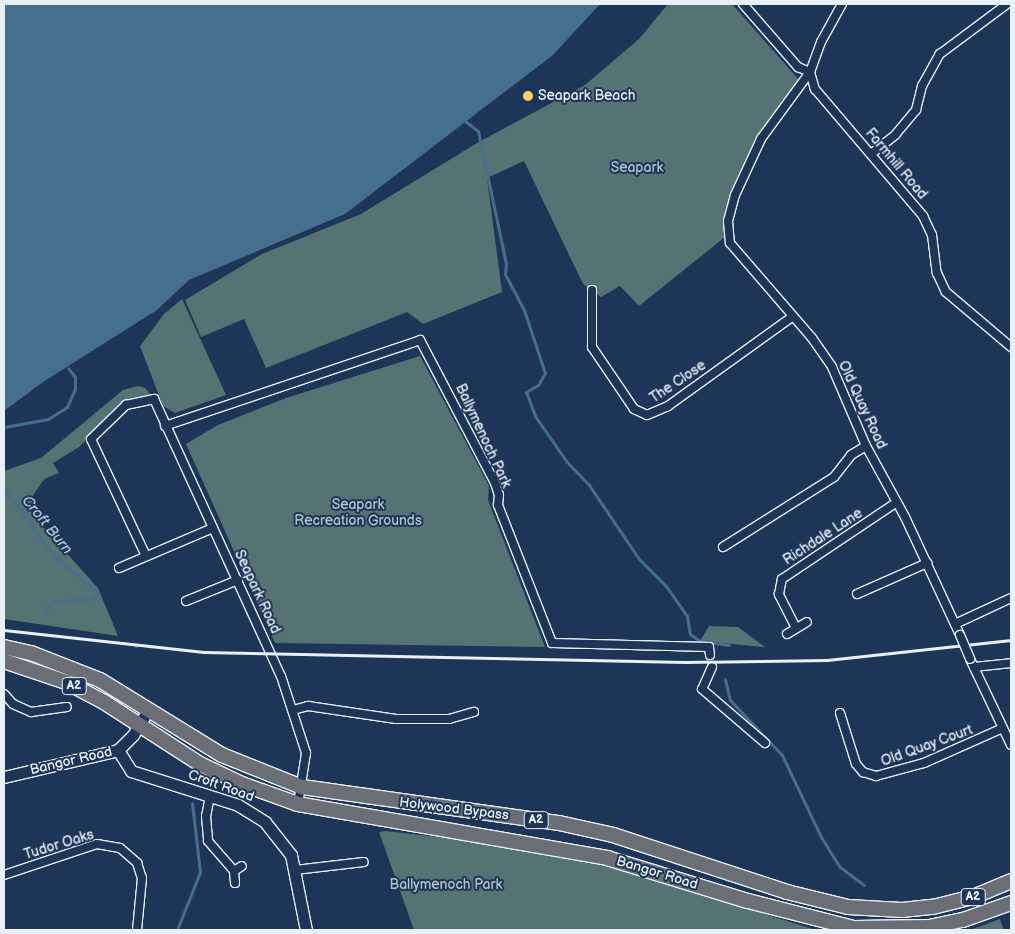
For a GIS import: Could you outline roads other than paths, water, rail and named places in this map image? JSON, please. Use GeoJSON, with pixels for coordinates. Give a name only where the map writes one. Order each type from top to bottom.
{"type":"FeatureCollection","features":[{"type":"Feature","properties":{"kind":"highway","name":"Holywood Bypass"},"geometry":{"type":"LineString","coordinates":[[4,647],[31,653],[83,672],[237,763],[302,787],[559,823],[660,849],[787,892],[848,907],[884,909],[933,907],[973,897],[1011,881]]}},
{"type":"Feature","properties":{"kind":"highway","name":"A2"},"geometry":{"type":"LineString","coordinates":[[4,660],[66,682],[179,753],[222,775],[298,804]]}},
{"type":"Feature","properties":{"kind":"highway","name":"Bangor Road"},"geometry":{"type":"LineString","coordinates":[[298,804],[606,858],[831,923],[884,928],[929,927],[963,920],[1011,902]]}},
{"type":"Feature","properties":{"kind":"highway"},"geometry":{"type":"LineString","coordinates":[[884,909],[884,928]]}},
{"type":"Feature","properties":{"kind":"street"},"geometry":{"type":"LineString","coordinates":[[743,4],[798,67],[810,72]]}},
{"type":"Feature","properties":{"kind":"street","name":"Old Quay Road"},"geometry":{"type":"LineString","coordinates":[[842,4],[821,42],[810,72],[761,139],[735,195],[728,221],[730,243],[735,252],[792,317],[832,367],[866,446],[897,502],[927,563],[1011,745]]}},
{"type":"Feature","properties":{"kind":"street"},"geometry":{"type":"LineString","coordinates":[[871,154],[895,135],[916,110],[922,86],[940,54],[1008,4]]}},
{"type":"Feature","properties":{"kind":"street","name":"Farmhill Road"},"geometry":{"type":"LineString","coordinates":[[810,72],[815,89],[927,222],[937,273],[946,292],[1011,347]]}},
{"type":"Feature","properties":{"kind":"street","name":"The Close"},"geometry":{"type":"LineString","coordinates":[[592,290],[592,347],[634,409],[647,415],[668,406],[792,317]]}},
{"type":"Feature","properties":{"kind":"street","name":"Ballymenoch Park"},"geometry":{"type":"LineString","coordinates":[[165,426],[420,340],[494,483],[499,495],[498,505],[552,643],[710,647],[710,656]]}},
{"type":"Feature","properties":{"kind":"street","name":"Seapark Road"},"geometry":{"type":"LineString","coordinates":[[146,556],[91,439],[126,406],[154,399],[276,664],[293,710],[306,753],[298,804]]}},
{"type":"Feature","properties":{"kind":"street"},"geometry":{"type":"LineString","coordinates":[[723,546],[834,477],[851,455],[866,446]]}},
{"type":"Feature","properties":{"kind":"street","name":"Richdale Lane"},"geometry":{"type":"LineString","coordinates":[[796,628],[779,594],[782,579],[897,502]]}},
{"type":"Feature","properties":{"kind":"street"},"geometry":{"type":"LineString","coordinates":[[119,568],[213,528]]}},
{"type":"Feature","properties":{"kind":"street"},"geometry":{"type":"LineString","coordinates":[[857,594],[927,563]]}},
{"type":"Feature","properties":{"kind":"street"},"geometry":{"type":"LineString","coordinates":[[186,601],[238,580]]}},
{"type":"Feature","properties":{"kind":"street"},"geometry":{"type":"LineString","coordinates":[[955,624],[1011,598]]}},
{"type":"Feature","properties":{"kind":"street"},"geometry":{"type":"LineString","coordinates":[[787,634],[807,622]]}},
{"type":"Feature","properties":{"kind":"street"},"geometry":{"type":"LineString","coordinates":[[974,668],[1011,663]]}},
{"type":"Feature","properties":{"kind":"street"},"geometry":{"type":"LineString","coordinates":[[712,668],[702,690],[765,742]]}},
{"type":"Feature","properties":{"kind":"street"},"geometry":{"type":"LineString","coordinates":[[4,694],[24,710],[49,711],[67,707]]}},
{"type":"Feature","properties":{"kind":"street"},"geometry":{"type":"LineString","coordinates":[[48,701],[49,711]]}},
{"type":"Feature","properties":{"kind":"street"},"geometry":{"type":"LineString","coordinates":[[293,710],[308,706],[396,719],[449,719],[474,712]]}},
{"type":"Feature","properties":{"kind":"street","name":"Bangor Road"},"geometry":{"type":"LineString","coordinates":[[4,776],[118,750],[138,726],[148,710]]}},
{"type":"Feature","properties":{"kind":"street","name":"Old Quay Court"},"geometry":{"type":"LineString","coordinates":[[840,713],[856,764],[863,772],[876,776],[924,763],[1003,728]]}},
{"type":"Feature","properties":{"kind":"street"},"geometry":{"type":"LineString","coordinates":[[465,716],[467,726]]}},
{"type":"Feature","properties":{"kind":"street","name":"Croft Road"},"geometry":{"type":"LineString","coordinates":[[118,750],[131,771],[238,805],[265,822],[284,843],[295,870],[306,930]]}},
{"type":"Feature","properties":{"kind":"street"},"geometry":{"type":"LineString","coordinates":[[210,796],[206,816],[208,841],[234,870],[235,883]]}},
{"type":"Feature","properties":{"kind":"street","name":"Tudor Oaks"},"geometry":{"type":"LineString","coordinates":[[4,875],[97,844],[120,848],[137,863],[142,878],[137,930]]}},
{"type":"Feature","properties":{"kind":"street"},"geometry":{"type":"LineString","coordinates":[[295,870],[364,862]]}},
{"type":"Feature","properties":{"kind":"street"},"geometry":{"type":"LineString","coordinates":[[234,870],[242,866]]}},
{"type":"Feature","properties":{"kind":"water"},"geometry":{"type":"Polygon","coordinates":[[[4,4],[600,4],[553,55],[345,214],[189,280],[157,310],[43,382],[4,411],[4,4]]]}},
{"type":"Feature","properties":{"kind":"waterway"},"geometry":{"type":"LineString","coordinates":[[465,121],[478,131],[506,264],[505,274],[524,310],[545,373],[538,385],[526,392],[535,416],[567,462],[589,485],[639,559],[666,586],[687,616],[690,634],[700,641],[729,645]]}},
{"type":"Feature","properties":{"kind":"waterway","name":"Croft Burn"},"geometry":{"type":"LineString","coordinates":[[4,427],[48,419],[67,407],[75,389],[75,377],[68,368]]}},
{"type":"Feature","properties":{"kind":"waterway","name":"Croft Burn"},"geometry":{"type":"LineString","coordinates":[[4,488],[53,555],[96,591],[95,598],[51,602],[44,612]]}},
{"type":"Feature","properties":{"kind":"waterway"},"geometry":{"type":"LineString","coordinates":[[725,679],[730,700],[782,755],[821,837],[840,867],[864,885]]}},
{"type":"Feature","properties":{"kind":"waterway","name":"Croft Burn"},"geometry":{"type":"LineString","coordinates":[[177,930],[200,872],[192,803]]}},
{"type":"Feature","properties":{"kind":"railway"},"geometry":{"type":"LineString","coordinates":[[4,630],[204,652],[685,662],[827,660],[1011,640]]}},
{"type":"Feature","properties":{"kind":"place","name":"Seapark Beach"},"geometry":{"type":"Point","coordinates":[528,96]}},
{"type":"Feature","properties":{"kind":"park label","name":"Seapark"},"geometry":{"type":"Point","coordinates":[637,168]}},
{"type":"Feature","properties":{"kind":"park label","name":"Seapark Recreation Grounds"},"geometry":{"type":"Point","coordinates":[358,514]}}]}
